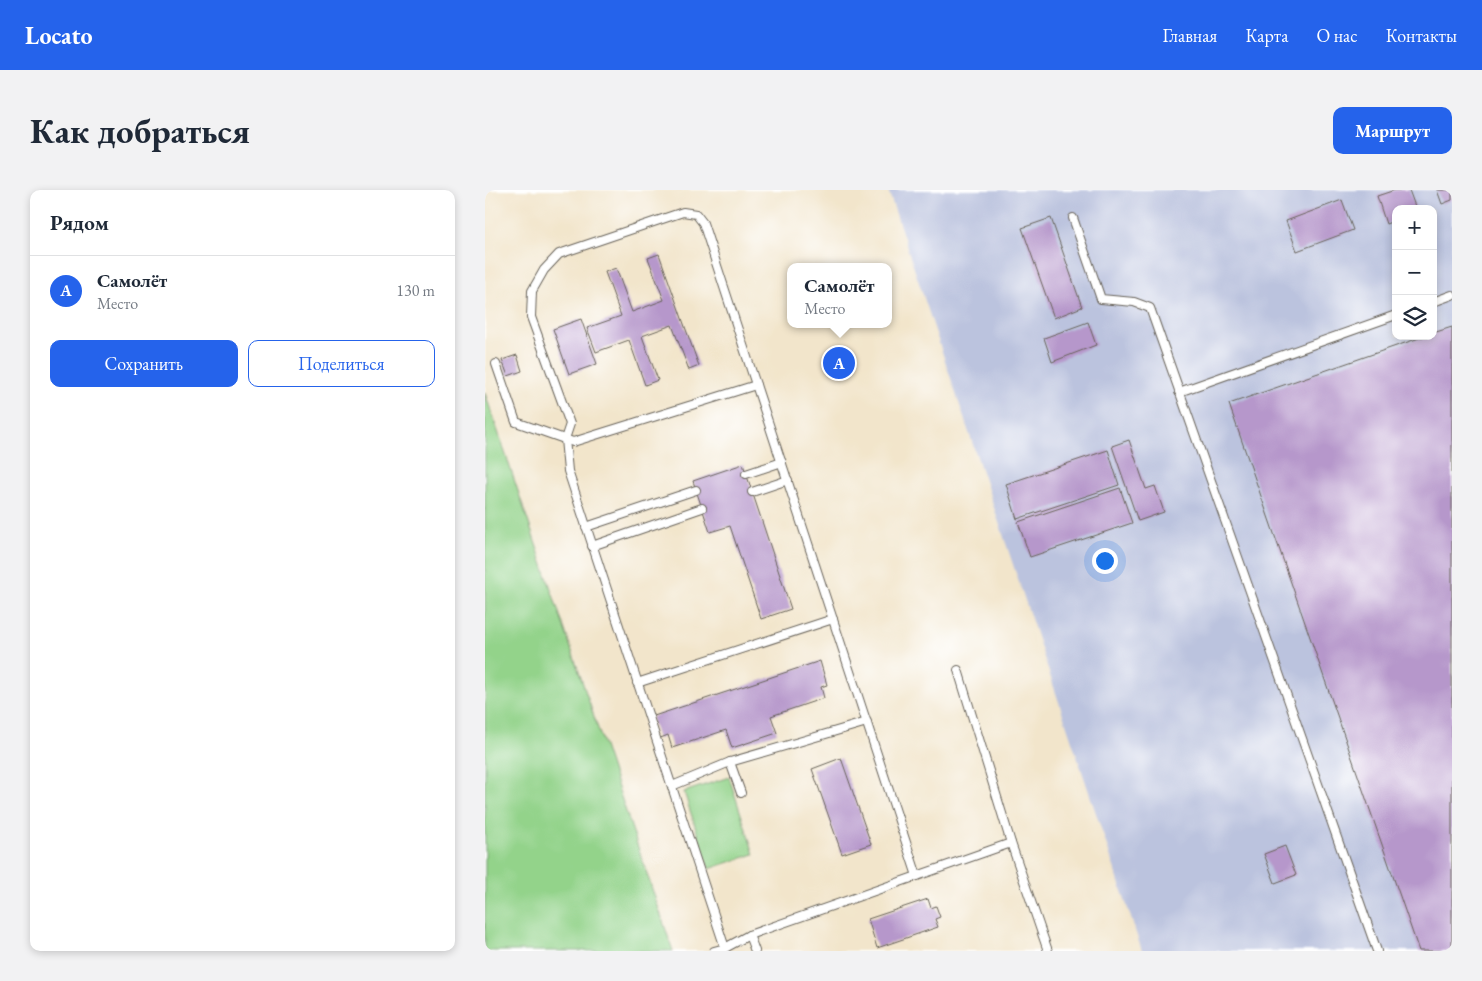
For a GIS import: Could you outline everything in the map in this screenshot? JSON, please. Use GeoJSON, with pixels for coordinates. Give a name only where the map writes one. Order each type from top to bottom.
{"type":"FeatureCollection","features":[{"type":"Feature","properties":{"kind":"lane"},"geometry":{"type":"LineString","coordinates":[[725,948],[568,471],[565,439],[570,424],[531,318],[532,291],[544,270],[559,254],[683,212],[696,214],[703,223],[917,876]]}},
{"type":"Feature","properties":{"kind":"lane"},"geometry":{"type":"LineString","coordinates":[[1073,218],[1101,299],[1134,302],[1150,308],[1377,951]]}},
{"type":"Feature","properties":{"kind":"lane"},"geometry":{"type":"LineString","coordinates":[[1437,301],[1452,295]]}},
{"type":"Feature","properties":{"kind":"lane"},"geometry":{"type":"LineString","coordinates":[[1179,392],[1392,316]]}},
{"type":"Feature","properties":{"kind":"lane"},"geometry":{"type":"LineString","coordinates":[[496,364],[516,422],[573,442],[755,385]]}},
{"type":"Feature","properties":{"kind":"lane"},"geometry":{"type":"LineString","coordinates":[[746,474],[782,462]]}},
{"type":"Feature","properties":{"kind":"lane"},"geometry":{"type":"LineString","coordinates":[[752,492],[788,480]]}},
{"type":"Feature","properties":{"kind":"lane"},"geometry":{"type":"LineString","coordinates":[[586,528],[696,490]]}},
{"type":"Feature","properties":{"kind":"lane"},"geometry":{"type":"LineString","coordinates":[[592,546],[702,508]]}},
{"type":"Feature","properties":{"kind":"lane"},"geometry":{"type":"LineString","coordinates":[[637,683],[833,619]]}},
{"type":"Feature","properties":{"kind":"lane"},"geometry":{"type":"LineString","coordinates":[[958,670],[1011,843],[1048,951]]}},
{"type":"Feature","properties":{"kind":"lane"},"geometry":{"type":"LineString","coordinates":[[672,786],[730,762],[867,722]]}},
{"type":"Feature","properties":{"kind":"lane"},"geometry":{"type":"LineString","coordinates":[[730,762],[741,793]]}},
{"type":"Feature","properties":{"kind":"lane"},"geometry":{"type":"LineString","coordinates":[[714,951],[725,948],[749,935],[1011,843]]}},
{"type":"Feature","properties":{"kind":"lane"},"geometry":{"type":"LineString","coordinates":[[749,935],[755,951]]}},
{"type":"Feature","properties":{"kind":"shaded area"},"geometry":{"type":"Polygon","coordinates":[[[888,190],[1452,190],[1452,951],[1142,951],[888,190]]]}},
{"type":"Feature","properties":{"kind":"green space"},"geometry":{"type":"Polygon","coordinates":[[[485,393],[673,951],[485,951],[485,393]]]}},
{"type":"Feature","properties":{"kind":"green space"},"geometry":{"type":"Polygon","coordinates":[[[729,777],[754,854],[709,869],[684,792],[729,777]]]}},
{"type":"Feature","properties":{"kind":"building"},"geometry":{"type":"Polygon","coordinates":[[[1395,190],[1409,190],[1415,205],[1392,205],[1392,222],[1386,224],[1377,196],[1395,190]]]}},
{"type":"Feature","properties":{"kind":"building"},"geometry":{"type":"Polygon","coordinates":[[[1437,190],[1452,190],[1452,200],[1442,204],[1437,190]]]}},
{"type":"Feature","properties":{"kind":"building"},"geometry":{"type":"Polygon","coordinates":[[[1342,200],[1353,230],[1297,251],[1286,221],[1342,200]]]}},
{"type":"Feature","properties":{"kind":"building"},"geometry":{"type":"Polygon","coordinates":[[[1051,218],[1082,307],[1054,318],[1022,228],[1051,218]]]}},
{"type":"Feature","properties":{"kind":"building"},"geometry":{"type":"Polygon","coordinates":[[[659,254],[699,366],[689,370],[672,325],[642,336],[658,380],[645,385],[629,340],[596,352],[587,328],[621,316],[605,272],[616,268],[632,312],[664,300],[648,258],[659,254]]]}},
{"type":"Feature","properties":{"kind":"building"},"geometry":{"type":"Polygon","coordinates":[[[581,319],[597,364],[569,374],[553,329],[581,319]]]}},
{"type":"Feature","properties":{"kind":"building"},"geometry":{"type":"Polygon","coordinates":[[[1088,322],[1096,345],[1052,362],[1044,338],[1088,322]]]}},
{"type":"Feature","properties":{"kind":"building"},"geometry":{"type":"Polygon","coordinates":[[[1452,327],[1452,951],[1419,951],[1229,404],[1413,340],[1437,340],[1437,332],[1452,327]]]}},
{"type":"Feature","properties":{"kind":"building"},"geometry":{"type":"Polygon","coordinates":[[[517,355],[522,371],[508,376],[502,360],[517,355]]]}},
{"type":"Feature","properties":{"kind":"building"},"geometry":{"type":"Polygon","coordinates":[[[1129,440],[1146,489],[1155,486],[1164,512],[1138,521],[1112,446],[1129,440]]]}},
{"type":"Feature","properties":{"kind":"building"},"geometry":{"type":"Polygon","coordinates":[[[1108,450],[1119,485],[1017,519],[1006,484],[1108,450]]]}},
{"type":"Feature","properties":{"kind":"building"},"geometry":{"type":"Polygon","coordinates":[[[743,464],[791,609],[761,619],[730,526],[710,532],[693,481],[743,464]]]}},
{"type":"Feature","properties":{"kind":"building"},"geometry":{"type":"Polygon","coordinates":[[[1120,488],[1132,523],[1030,557],[1018,522],[1120,488]]]}},
{"type":"Feature","properties":{"kind":"building"},"geometry":{"type":"Polygon","coordinates":[[[820,661],[827,685],[821,687],[824,698],[771,716],[777,733],[732,748],[726,730],[672,748],[668,735],[658,739],[651,717],[820,661]]]}},
{"type":"Feature","properties":{"kind":"building"},"geometry":{"type":"Polygon","coordinates":[[[841,758],[871,844],[842,854],[812,769],[841,758]]]}},
{"type":"Feature","properties":{"kind":"building"},"geometry":{"type":"Polygon","coordinates":[[[1285,846],[1296,875],[1275,883],[1264,854],[1285,846]]]}},
{"type":"Feature","properties":{"kind":"building"},"geometry":{"type":"Polygon","coordinates":[[[928,899],[931,908],[936,906],[940,917],[935,919],[938,927],[877,948],[868,919],[928,899]]]}},
{"type":"Feature","properties":{"kind":"place","name":"Самолёт"},"geometry":{"type":"Point","coordinates":[839,363]}}]}
